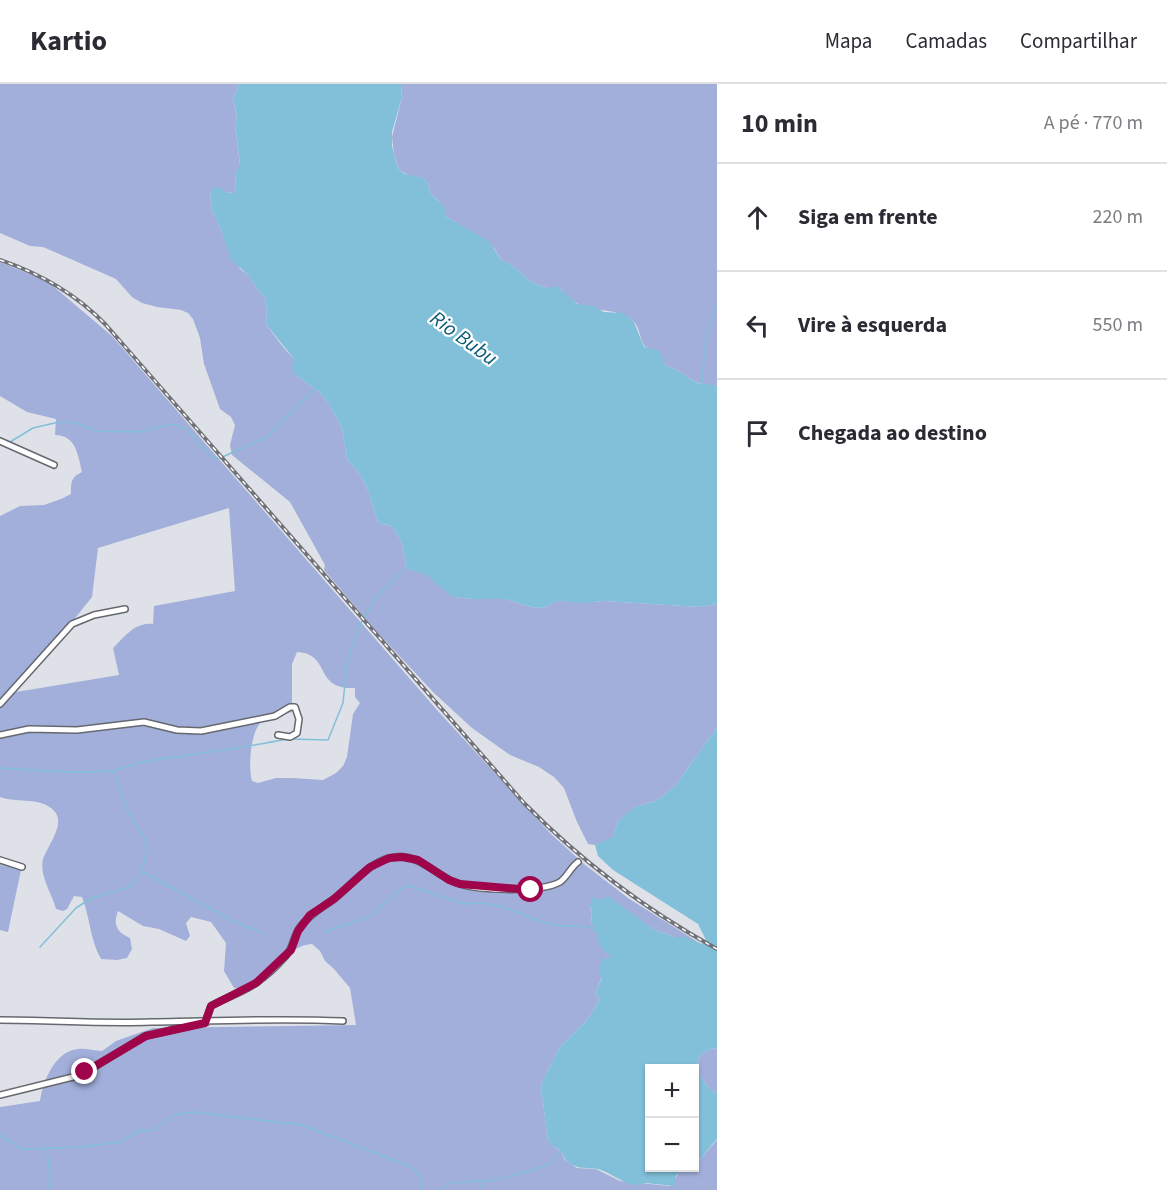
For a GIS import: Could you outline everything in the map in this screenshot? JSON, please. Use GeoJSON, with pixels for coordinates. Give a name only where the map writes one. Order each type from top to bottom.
{"type":"FeatureCollection","features":[{"type":"Feature","properties":{"kind":"street"},"geometry":{"type":"LineString","coordinates":[[0,441],[54,465]]}},
{"type":"Feature","properties":{"kind":"street"},"geometry":{"type":"LineString","coordinates":[[0,704],[72,624],[94,615],[125,609]]}},
{"type":"Feature","properties":{"kind":"street"},"geometry":{"type":"LineString","coordinates":[[0,735],[29,729],[76,730],[144,722],[177,730],[201,731],[275,716],[290,707],[295,707],[299,719],[298,730],[290,737],[278,735]]}},
{"type":"Feature","properties":{"kind":"street"},"geometry":{"type":"LineString","coordinates":[[205,1022],[211,1006],[256,983],[281,962],[293,947],[298,931],[310,915],[334,899],[370,867],[386,859],[402,857],[418,860],[449,880],[460,884],[518,890],[534,889],[559,882],[578,862]]}},
{"type":"Feature","properties":{"kind":"street"},"geometry":{"type":"LineString","coordinates":[[0,860],[22,867]]}},
{"type":"Feature","properties":{"kind":"street"},"geometry":{"type":"LineString","coordinates":[[0,1020],[205,1022]]}},
{"type":"Feature","properties":{"kind":"street"},"geometry":{"type":"LineString","coordinates":[[0,1095],[81,1075],[146,1036],[214,1020],[343,1022]]}},
{"type":"Feature","properties":{"kind":"shaded area"},"geometry":{"type":"Polygon","coordinates":[[[0,84],[239,84],[233,99],[237,117],[235,124],[240,165],[236,172],[235,193],[225,192],[219,187],[210,193],[212,210],[229,252],[240,269],[248,275],[265,297],[266,324],[294,359],[294,374],[318,391],[328,402],[342,428],[347,459],[367,487],[378,522],[390,525],[399,538],[408,569],[429,575],[454,597],[505,599],[531,607],[543,608],[556,601],[604,601],[700,607],[717,604],[717,728],[675,786],[656,801],[635,807],[618,821],[613,837],[609,840],[595,845],[588,844],[564,788],[554,777],[539,767],[510,755],[472,728],[434,693],[377,632],[324,570],[325,565],[290,502],[232,455],[230,445],[235,425],[231,417],[220,409],[204,364],[200,338],[193,319],[188,313],[142,303],[132,297],[116,279],[43,247],[30,246],[0,233],[0,84]]]}},
{"type":"Feature","properties":{"kind":"shaded area"},"geometry":{"type":"Polygon","coordinates":[[[401,84],[717,84],[717,387],[695,382],[665,365],[660,352],[645,347],[639,330],[625,315],[588,308],[570,298],[561,289],[533,283],[510,264],[501,260],[494,248],[483,238],[445,216],[439,201],[430,193],[428,184],[423,178],[410,176],[399,170],[394,155],[392,137],[402,97],[401,84]]]}},
{"type":"Feature","properties":{"kind":"shaded area"},"geometry":{"type":"Polygon","coordinates":[[[0,262],[47,281],[112,336],[437,710],[551,834],[584,864],[628,898],[701,944],[653,929],[612,900],[601,900],[590,908],[591,923],[601,946],[609,954],[609,958],[601,962],[602,977],[595,994],[599,997],[598,1003],[588,1019],[560,1047],[541,1087],[548,1141],[562,1153],[565,1160],[577,1168],[596,1169],[620,1181],[670,1186],[680,1172],[699,1172],[699,1160],[717,1140],[717,1190],[0,1190],[0,1107],[40,1101],[47,1076],[57,1061],[70,1051],[81,1049],[102,1051],[116,1041],[153,1028],[356,1025],[350,988],[312,944],[291,952],[254,982],[234,988],[224,971],[226,943],[211,922],[191,917],[186,923],[190,936],[186,941],[159,929],[143,926],[118,911],[117,927],[130,938],[132,949],[127,958],[101,959],[82,897],[74,896],[67,909],[63,911],[56,909],[44,878],[42,865],[58,826],[56,813],[39,802],[0,797],[0,516],[20,506],[44,505],[71,494],[72,480],[82,472],[72,442],[68,438],[55,435],[56,419],[27,412],[0,396],[0,262]],[[229,508],[98,548],[92,597],[16,692],[119,675],[113,648],[136,627],[153,624],[154,606],[235,591],[229,508]],[[297,652],[292,664],[292,712],[265,719],[256,730],[250,758],[252,781],[258,783],[276,778],[323,780],[336,773],[343,766],[347,757],[353,714],[360,703],[355,697],[355,688],[333,684],[315,659],[308,654],[297,652]]]}},
{"type":"Feature","properties":{"kind":"shaded area"},"geometry":{"type":"Polygon","coordinates":[[[0,865],[21,870],[8,932],[0,930],[0,865]]]}},
{"type":"Feature","properties":{"kind":"shaded area"},"geometry":{"type":"Polygon","coordinates":[[[717,1048],[717,1094],[704,1082],[699,1072],[698,1061],[707,1051],[717,1048]]]}},
{"type":"Feature","properties":{"kind":"water","name":"Rio Bubu"},"geometry":{"type":"Polygon","coordinates":[[[239,84],[401,84],[402,97],[392,132],[392,146],[396,162],[399,170],[405,174],[423,178],[428,184],[430,193],[445,207],[445,216],[489,241],[501,260],[510,264],[533,283],[548,288],[557,286],[577,304],[593,306],[604,312],[623,313],[634,322],[644,347],[660,351],[665,365],[695,382],[717,387],[717,604],[700,607],[604,601],[584,603],[556,601],[543,608],[531,607],[505,599],[453,597],[429,576],[408,569],[399,538],[390,525],[378,522],[367,487],[347,459],[342,428],[328,402],[318,391],[294,374],[292,367],[294,359],[266,324],[265,297],[248,275],[231,260],[212,210],[210,193],[214,187],[235,193],[236,172],[240,164],[235,124],[237,116],[233,99],[239,84]]]}},
{"type":"Feature","properties":{"kind":"water"},"geometry":{"type":"Polygon","coordinates":[[[717,728],[717,1048],[701,1055],[698,1064],[645,1064],[645,1172],[680,1172],[676,1176],[674,1186],[646,1183],[639,1185],[627,1183],[598,1169],[578,1167],[566,1161],[560,1151],[548,1141],[541,1087],[560,1047],[588,1019],[598,1003],[599,997],[595,994],[602,978],[599,972],[602,959],[609,958],[609,954],[600,946],[596,931],[591,924],[590,906],[593,897],[601,900],[608,896],[653,929],[674,937],[685,937],[702,944],[706,940],[698,924],[613,870],[598,856],[595,845],[613,837],[618,821],[628,812],[635,807],[656,801],[675,786],[717,728]]]}},
{"type":"Feature","properties":{"kind":"water"},"geometry":{"type":"Polygon","coordinates":[[[699,1072],[704,1082],[717,1094],[717,1139],[700,1159],[699,1072]]]}},
{"type":"Feature","properties":{"kind":"waterway"},"geometry":{"type":"LineString","coordinates":[[702,384],[707,333],[717,306]]}},
{"type":"Feature","properties":{"kind":"waterway"},"geometry":{"type":"LineString","coordinates":[[10,442],[33,428],[59,422],[72,422],[98,431],[139,432],[172,424],[188,430],[211,457],[218,459],[267,437],[315,388]]}},
{"type":"Feature","properties":{"kind":"waterway"},"geometry":{"type":"LineString","coordinates":[[291,739],[328,740],[343,703],[347,663],[359,626],[377,596],[407,567]]}},
{"type":"Feature","properties":{"kind":"waterway"},"geometry":{"type":"LineString","coordinates":[[0,768],[69,772],[110,771],[141,762],[287,739]]}},
{"type":"Feature","properties":{"kind":"waterway"},"geometry":{"type":"LineString","coordinates":[[40,947],[76,908],[90,899],[129,887],[138,877],[144,864],[145,842],[124,802],[115,771]]}},
{"type":"Feature","properties":{"kind":"waterway"},"geometry":{"type":"LineString","coordinates":[[143,872],[235,922],[264,933]]}},
{"type":"Feature","properties":{"kind":"waterway"},"geometry":{"type":"LineString","coordinates":[[325,932],[370,916],[407,886],[464,904],[475,903]]}},
{"type":"Feature","properties":{"kind":"waterway"},"geometry":{"type":"LineString","coordinates":[[478,903],[498,906],[554,925],[586,926],[596,930]]}},
{"type":"Feature","properties":{"kind":"waterway"},"geometry":{"type":"LineString","coordinates":[[0,1135],[22,1149],[81,1147],[120,1142],[140,1130],[151,1131],[174,1115],[193,1112],[302,1125],[409,1166],[419,1176],[420,1190]]}},
{"type":"Feature","properties":{"kind":"waterway"},"geometry":{"type":"LineString","coordinates":[[47,1150],[51,1190]]}},
{"type":"Feature","properties":{"kind":"waterway"},"geometry":{"type":"LineString","coordinates":[[441,1190],[450,1183],[495,1180],[533,1170],[549,1164],[561,1151]]}},
{"type":"Feature","properties":{"kind":"waterway"},"geometry":{"type":"LineString","coordinates":[[480,1183],[480,1190]]}},
{"type":"Feature","properties":{"kind":"railway"},"geometry":{"type":"LineString","coordinates":[[0,260],[57,286],[83,304],[106,325],[524,803],[568,845],[615,883],[665,918],[717,949]]}},
{"type":"Feature","properties":{"kind":"route"},"geometry":{"type":"LineString","coordinates":[[85,1072],[146,1036],[205,1023],[211,1006],[256,983],[281,962],[293,947],[298,931],[310,915],[334,899],[370,867],[386,859],[402,857],[418,860],[455,883],[531,890]]}}]}
